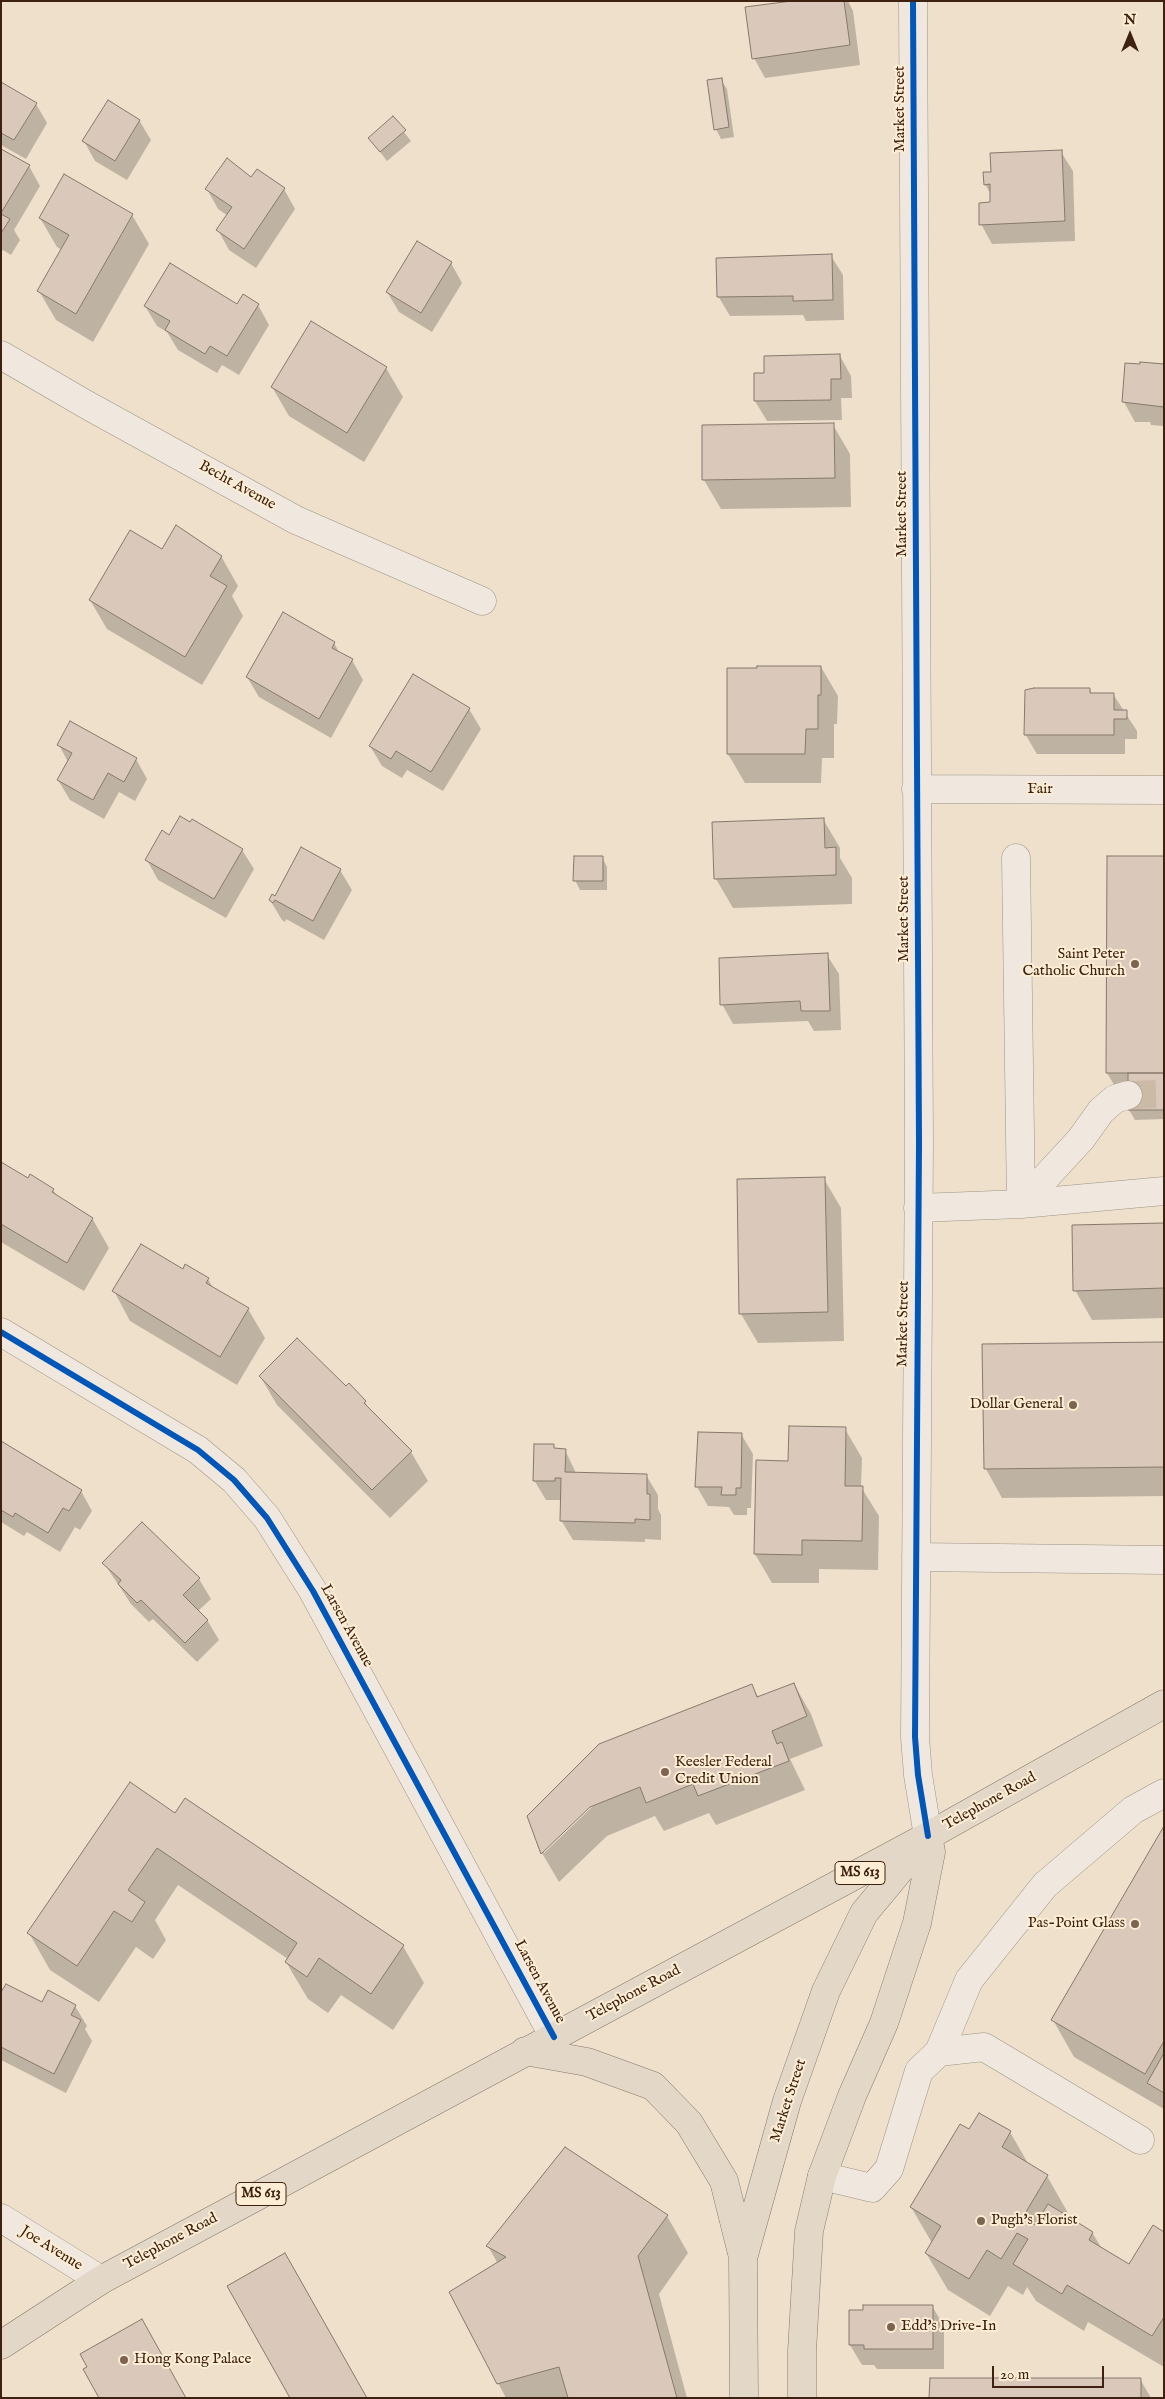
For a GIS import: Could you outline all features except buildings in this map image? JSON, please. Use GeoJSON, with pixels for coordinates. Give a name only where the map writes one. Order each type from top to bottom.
{"type":"FeatureCollection","features":[{"type":"Feature","properties":{"kind":"main road","name":"Telephone Road"},"geometry":{"type":"LineString","coordinates":[[4,2340],[101,2280],[928,1836],[1164,1704]]}},
{"type":"Feature","properties":{"kind":"main road","name":"Market Street"},"geometry":{"type":"LineString","coordinates":[[802,2398],[802,2351],[809,2231],[822,2176],[852,2096],[884,2023],[917,1923],[931,1852],[928,1836]]}},
{"type":"Feature","properties":{"kind":"main road","name":"Market Street"},"geometry":{"type":"LineString","coordinates":[[744,2398],[743,2258],[787,2101],[826,1991],[864,1913],[928,1836]]}},
{"type":"Feature","properties":{"kind":"main road"},"geometry":{"type":"LineString","coordinates":[[525,2051],[587,2062],[653,2086],[690,2123],[724,2182],[743,2258]]}},
{"type":"Feature","properties":{"kind":"street","name":"Market Street"},"geometry":{"type":"LineString","coordinates":[[913,1],[918,1208],[915,1737],[918,1775],[928,1836]]}},
{"type":"Feature","properties":{"kind":"street","name":"Becht Avenue"},"geometry":{"type":"LineString","coordinates":[[1,355],[87,405],[296,520],[482,601]]}},
{"type":"Feature","properties":{"kind":"street","name":"Fair"},"geometry":{"type":"LineString","coordinates":[[916,789],[1164,790]]}},
{"type":"Feature","properties":{"kind":"street"},"geometry":{"type":"LineString","coordinates":[[1016,858],[1021,1204]]}},
{"type":"Feature","properties":{"kind":"street"},"geometry":{"type":"LineString","coordinates":[[1021,1204],[1081,1139],[1101,1111],[1115,1099],[1128,1095]]}},
{"type":"Feature","properties":{"kind":"street"},"geometry":{"type":"LineString","coordinates":[[918,1208],[1021,1204],[1164,1191]]}},
{"type":"Feature","properties":{"kind":"street","name":"Larsen Avenue"},"geometry":{"type":"LineString","coordinates":[[1,1332],[198,1450],[234,1480],[268,1518],[313,1592],[554,2037]]}},
{"type":"Feature","properties":{"kind":"street"},"geometry":{"type":"LineString","coordinates":[[916,1557],[1164,1560]]}},
{"type":"Feature","properties":{"kind":"street"},"geometry":{"type":"LineString","coordinates":[[822,2176],[872,2188],[889,2169],[919,2071],[939,2052],[969,1980],[1045,1885],[1133,1810],[1164,1793]]}},
{"type":"Feature","properties":{"kind":"street"},"geometry":{"type":"LineString","coordinates":[[939,2052],[984,2047],[1140,2140]]}},
{"type":"Feature","properties":{"kind":"street","name":"Joe Avenue"},"geometry":{"type":"LineString","coordinates":[[1,2218],[101,2280]]}},
{"type":"Feature","properties":{"kind":"tunnel"},"geometry":{"type":"LineString","coordinates":[[1128,1095],[1164,1094]]}},
{"type":"Feature","properties":{"kind":"cycle path"},"geometry":{"type":"LineString","coordinates":[[913,1],[919,1144],[915,1737],[918,1775],[928,1836]]}},
{"type":"Feature","properties":{"kind":"cycle path"},"geometry":{"type":"LineString","coordinates":[[1,1332],[198,1450],[234,1480],[267,1518],[313,1591],[554,2037]]}},
{"type":"Feature","properties":{"kind":"place","name":"Saint Peter Catholic Church"},"geometry":{"type":"Point","coordinates":[1135,964]}},
{"type":"Feature","properties":{"kind":"place","name":"Dollar General"},"geometry":{"type":"Point","coordinates":[1073,1405]}},
{"type":"Feature","properties":{"kind":"place","name":"Keesler Federal Credit Union"},"geometry":{"type":"Point","coordinates":[665,1772]}},
{"type":"Feature","properties":{"kind":"place","name":"Pas-Point Glass"},"geometry":{"type":"Point","coordinates":[1135,1924]}},
{"type":"Feature","properties":{"kind":"place","name":"Pugh's Florist"},"geometry":{"type":"Point","coordinates":[981,2221]}},
{"type":"Feature","properties":{"kind":"place","name":"Edd's Drive-In"},"geometry":{"type":"Point","coordinates":[891,2327]}},
{"type":"Feature","properties":{"kind":"place","name":"Hong Kong Palace"},"geometry":{"type":"Point","coordinates":[124,2360]}}]}
